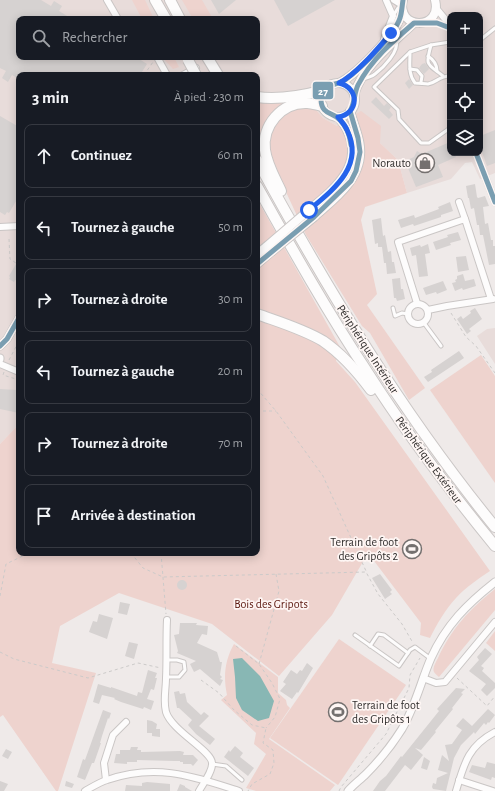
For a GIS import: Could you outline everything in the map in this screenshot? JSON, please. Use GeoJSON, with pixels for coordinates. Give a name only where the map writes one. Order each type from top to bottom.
{"type":"FeatureCollection","features":[{"type":"Feature","properties":{"kind":"highway"},"geometry":{"type":"LineString","coordinates":[[156,0],[164,16]]}},
{"type":"Feature","properties":{"kind":"highway"},"geometry":{"type":"LineString","coordinates":[[170,0],[178,16]]}},
{"type":"Feature","properties":{"kind":"highway"},"geometry":{"type":"LineString","coordinates":[[189,60],[197,71]]}},
{"type":"Feature","properties":{"kind":"highway"},"geometry":{"type":"LineString","coordinates":[[203,60],[212,72]]}},
{"type":"Feature","properties":{"kind":"highway"},"geometry":{"type":"LineString","coordinates":[[208,60],[213,72]]}},
{"type":"Feature","properties":{"kind":"highway"},"geometry":{"type":"LineString","coordinates":[[260,97],[273,98],[324,90]]}},
{"type":"Feature","properties":{"kind":"highway"},"geometry":{"type":"LineString","coordinates":[[280,203],[281,193],[270,167],[265,150],[268,129],[274,117],[290,106],[307,103],[322,106]]}},
{"type":"Feature","properties":{"kind":"highway","name":"Périphérique Intérieur"},"geometry":{"type":"LineString","coordinates":[[260,166],[332,293],[377,366],[445,463],[495,527]]}},
{"type":"Feature","properties":{"kind":"highway","name":"Périphérique Extérieur"},"geometry":{"type":"LineString","coordinates":[[260,191],[340,330],[398,418],[443,481],[495,546]]}},
{"type":"Feature","properties":{"kind":"highway"},"geometry":{"type":"LineString","coordinates":[[260,315],[306,332],[324,342],[350,364],[388,414],[398,418]]}},
{"type":"Feature","properties":{"kind":"main road"},"geometry":{"type":"LineString","coordinates":[[402,6],[405,16],[414,23],[422,23],[427,22],[433,16],[436,2]]}},
{"type":"Feature","properties":{"kind":"main road"},"geometry":{"type":"LineString","coordinates":[[402,6],[397,25],[364,63],[344,81],[332,84],[324,90],[321,98],[322,106],[328,114],[338,117],[345,115],[350,111],[354,103],[354,95],[365,72],[396,39],[414,23]]}},
{"type":"Feature","properties":{"kind":"main road"},"geometry":{"type":"LineString","coordinates":[[339,83],[348,87],[354,95]]}},
{"type":"Feature","properties":{"kind":"main road"},"geometry":{"type":"LineString","coordinates":[[260,260],[269,249],[346,187],[356,171],[360,146],[350,111]]}},
{"type":"Feature","properties":{"kind":"main road"},"geometry":{"type":"LineString","coordinates":[[311,214],[341,181],[350,163],[352,153],[351,141],[347,130],[338,117]]}},
{"type":"Feature","properties":{"kind":"main road"},"geometry":{"type":"LineString","coordinates":[[260,253],[269,249]]}},
{"type":"Feature","properties":{"kind":"street"},"geometry":{"type":"LineString","coordinates":[[107,0],[116,16]]}},
{"type":"Feature","properties":{"kind":"street"},"geometry":{"type":"LineString","coordinates":[[381,44],[394,16],[386,0]]}},
{"type":"Feature","properties":{"kind":"street"},"geometry":{"type":"LineString","coordinates":[[394,0],[402,6]]}},
{"type":"Feature","properties":{"kind":"street"},"geometry":{"type":"LineString","coordinates":[[436,2],[447,19]]}},
{"type":"Feature","properties":{"kind":"street"},"geometry":{"type":"LineString","coordinates":[[427,22],[437,23],[447,27]]}},
{"type":"Feature","properties":{"kind":"street"},"geometry":{"type":"LineString","coordinates":[[159,60],[165,72]]}},
{"type":"Feature","properties":{"kind":"street"},"geometry":{"type":"LineString","coordinates":[[477,156],[495,202]]}},
{"type":"Feature","properties":{"kind":"street"},"geometry":{"type":"LineString","coordinates":[[428,310],[493,299],[459,202]]}},
{"type":"Feature","properties":{"kind":"street"},"geometry":{"type":"LineString","coordinates":[[398,242],[465,219]]}},
{"type":"Feature","properties":{"kind":"street"},"geometry":{"type":"LineString","coordinates":[[0,227],[16,226]]}},
{"type":"Feature","properties":{"kind":"street"},"geometry":{"type":"LineString","coordinates":[[393,236],[398,242],[417,303]]}},
{"type":"Feature","properties":{"kind":"street"},"geometry":{"type":"LineString","coordinates":[[417,303],[422,304],[428,310],[429,315],[424,323],[416,324],[411,321],[408,314],[408,310],[412,305],[417,303]]}},
{"type":"Feature","properties":{"kind":"street"},"geometry":{"type":"LineString","coordinates":[[0,346],[16,323]]}},
{"type":"Feature","properties":{"kind":"street"},"geometry":{"type":"LineString","coordinates":[[0,364],[16,371]]}},
{"type":"Feature","properties":{"kind":"street"},"geometry":{"type":"LineString","coordinates":[[348,791],[370,769],[402,730],[440,639],[468,604],[494,583]]}},
{"type":"Feature","properties":{"kind":"street"},"geometry":{"type":"LineString","coordinates":[[167,620],[164,702],[166,712],[171,722],[210,757],[212,764],[210,772],[199,791]]}},
{"type":"Feature","properties":{"kind":"street"},"geometry":{"type":"LineString","coordinates":[[423,678],[436,683],[445,682],[495,622]]}},
{"type":"Feature","properties":{"kind":"street"},"geometry":{"type":"LineString","coordinates":[[106,780],[104,763],[113,734],[126,722]]}},
{"type":"Feature","properties":{"kind":"street"},"geometry":{"type":"LineString","coordinates":[[456,791],[468,757],[473,748],[486,737],[495,732]]}},
{"type":"Feature","properties":{"kind":"street"},"geometry":{"type":"LineString","coordinates":[[86,791],[106,780],[126,775],[156,772],[177,773],[239,791]]}},
{"type":"Feature","properties":{"kind":"street"},"geometry":{"type":"LineString","coordinates":[[459,780],[493,791]]}},
{"type":"Feature","properties":{"kind":"lane"},"geometry":{"type":"LineString","coordinates":[[394,16],[398,8],[402,6]]}},
{"type":"Feature","properties":{"kind":"lane"},"geometry":{"type":"LineString","coordinates":[[483,38],[495,28]]}},
{"type":"Feature","properties":{"kind":"lane"},"geometry":{"type":"LineString","coordinates":[[447,42],[431,45],[410,52],[374,87],[398,110],[399,119],[421,143],[429,143],[447,130]]}},
{"type":"Feature","properties":{"kind":"lane"},"geometry":{"type":"LineString","coordinates":[[431,45],[428,56],[433,59],[437,66],[437,71],[443,76]]}},
{"type":"Feature","properties":{"kind":"lane"},"geometry":{"type":"LineString","coordinates":[[410,52],[410,77],[415,83],[421,82],[429,84],[443,76],[447,76]]}},
{"type":"Feature","properties":{"kind":"lane"},"geometry":{"type":"LineString","coordinates":[[410,69],[417,70],[422,76],[421,82]]}},
{"type":"Feature","properties":{"kind":"lane"},"geometry":{"type":"LineString","coordinates":[[393,308],[395,316],[402,313],[408,314]]}},
{"type":"Feature","properties":{"kind":"lane"},"geometry":{"type":"LineString","coordinates":[[424,323],[441,346]]}},
{"type":"Feature","properties":{"kind":"lane"},"geometry":{"type":"LineString","coordinates":[[370,646],[378,634],[384,635],[408,653]]}},
{"type":"Feature","properties":{"kind":"lane"},"geometry":{"type":"LineString","coordinates":[[355,636],[399,666],[410,650],[415,647],[431,659]]}},
{"type":"Feature","properties":{"kind":"lane"},"geometry":{"type":"LineString","coordinates":[[166,660],[177,660],[184,662],[185,670],[179,677],[166,677]]}},
{"type":"Feature","properties":{"kind":"lane"},"geometry":{"type":"LineString","coordinates":[[212,764],[226,766],[242,780]]}},
{"type":"Feature","properties":{"kind":"path"},"geometry":{"type":"LineString","coordinates":[[146,72],[154,60]]}},
{"type":"Feature","properties":{"kind":"path"},"geometry":{"type":"LineString","coordinates":[[9,239],[10,259],[16,263]]}},
{"type":"Feature","properties":{"kind":"path"},"geometry":{"type":"LineString","coordinates":[[447,306],[466,337],[476,346],[495,373]]}},
{"type":"Feature","properties":{"kind":"path"},"geometry":{"type":"LineString","coordinates":[[260,392],[276,411],[323,476],[366,572],[378,594],[402,624],[415,647]]}},
{"type":"Feature","properties":{"kind":"path"},"geometry":{"type":"LineString","coordinates":[[260,411],[276,411]]}},
{"type":"Feature","properties":{"kind":"path"},"geometry":{"type":"LineString","coordinates":[[0,596],[6,564],[23,556]]}},
{"type":"Feature","properties":{"kind":"path"},"geometry":{"type":"LineString","coordinates":[[133,556],[143,568],[162,576],[366,572]]}},
{"type":"Feature","properties":{"kind":"path"},"geometry":{"type":"LineString","coordinates":[[162,556],[162,576],[167,620]]}},
{"type":"Feature","properties":{"kind":"path"},"geometry":{"type":"LineString","coordinates":[[259,664],[279,591],[276,574]]}},
{"type":"Feature","properties":{"kind":"path"},"geometry":{"type":"LineString","coordinates":[[236,646],[259,664],[272,683],[280,699],[276,717],[266,728],[263,743],[273,750],[274,763],[270,774],[252,784],[248,791]]}},
{"type":"Feature","properties":{"kind":"path"},"geometry":{"type":"LineString","coordinates":[[0,652],[14,659],[88,678],[138,663],[166,669]]}},
{"type":"Feature","properties":{"kind":"path"},"geometry":{"type":"LineString","coordinates":[[339,791],[386,734],[409,688],[410,675],[423,653]]}},
{"type":"Feature","properties":{"kind":"path"},"geometry":{"type":"LineString","coordinates":[[452,674],[487,706],[495,696]]}},
{"type":"Feature","properties":{"kind":"path"},"geometry":{"type":"LineString","coordinates":[[201,680],[219,693],[234,710],[252,724],[266,728]]}},
{"type":"Feature","properties":{"kind":"shaded area"},"geometry":{"type":"Polygon","coordinates":[[[0,0],[495,0],[495,173],[480,179],[472,162],[465,163],[451,179],[407,193],[398,160],[380,143],[337,126],[323,118],[316,110],[319,88],[296,93],[260,94],[260,72],[16,72],[16,427],[0,444],[0,0]]]}},
{"type":"Feature","properties":{"kind":"shaded area"},"geometry":{"type":"Polygon","coordinates":[[[495,328],[495,364],[477,336],[487,329],[495,328]]]}},
{"type":"Feature","properties":{"kind":"green space"},"geometry":{"type":"Polygon","coordinates":[[[132,0],[145,0],[153,16],[140,16],[132,0]]]}},
{"type":"Feature","properties":{"kind":"green space"},"geometry":{"type":"Polygon","coordinates":[[[182,0],[202,0],[211,16],[191,16],[182,0]]]}},
{"type":"Feature","properties":{"kind":"green space"},"geometry":{"type":"Polygon","coordinates":[[[165,60],[176,60],[179,67],[173,69],[165,60]]]}},
{"type":"Feature","properties":{"kind":"green space"},"geometry":{"type":"Polygon","coordinates":[[[319,88],[316,110],[323,118],[337,126],[361,111],[381,126],[380,143],[398,160],[407,193],[365,207],[361,220],[377,294],[367,305],[425,388],[409,400],[370,333],[362,326],[306,235],[272,162],[260,151],[260,94],[279,94],[319,88]]]}},
{"type":"Feature","properties":{"kind":"green space","name":"Bois des Gripots"},"geometry":{"type":"Polygon","coordinates":[[[260,204],[340,347],[336,361],[355,382],[490,571],[456,598],[448,607],[430,638],[420,635],[421,623],[368,553],[332,615],[279,676],[212,624],[119,593],[60,626],[52,663],[96,673],[58,791],[56,791],[3,715],[0,717],[0,444],[16,427],[16,556],[260,556],[260,204]]]}},
{"type":"Feature","properties":{"kind":"green space"},"geometry":{"type":"Polygon","coordinates":[[[481,355],[495,376],[495,483],[430,390],[481,355]]]}},
{"type":"Feature","properties":{"kind":"green space"},"geometry":{"type":"Polygon","coordinates":[[[495,589],[495,610],[439,677],[434,672],[434,667],[443,647],[469,612],[495,589]]]}},
{"type":"Feature","properties":{"kind":"green space"},"geometry":{"type":"Polygon","coordinates":[[[495,631],[495,651],[486,643],[495,631]]]}},
{"type":"Feature","properties":{"kind":"green space","name":"Terrain de foot des Gripôts 1"},"geometry":{"type":"Polygon","coordinates":[[[339,639],[406,685],[338,785],[270,738],[339,639]]]}},
{"type":"Feature","properties":{"kind":"green space"},"geometry":{"type":"Polygon","coordinates":[[[234,644],[278,677],[278,693],[286,700],[287,705],[290,708],[269,739],[335,785],[330,791],[256,791],[246,788],[266,754],[254,744],[256,733],[221,700],[227,695],[225,675],[227,662],[234,644]]]}},
{"type":"Feature","properties":{"kind":"water"},"geometry":{"type":"Polygon","coordinates":[[[242,658],[260,676],[274,701],[269,718],[258,721],[242,710],[236,698],[233,659],[242,658]]]}},
{"type":"Feature","properties":{"kind":"building"},"geometry":{"type":"Polygon","coordinates":[[[0,0],[41,0],[51,6],[54,1],[62,6],[59,11],[67,16],[16,16],[16,60],[141,60],[147,64],[142,72],[16,72],[16,77],[12,75],[8,82],[2,78],[6,71],[0,68],[0,0]]]}},
{"type":"Feature","properties":{"kind":"building"},"geometry":{"type":"Polygon","coordinates":[[[211,0],[236,0],[219,14],[211,0]]]}},
{"type":"Feature","properties":{"kind":"building"},"geometry":{"type":"Polygon","coordinates":[[[274,0],[335,0],[288,26],[274,0]]]}},
{"type":"Feature","properties":{"kind":"building"},"geometry":{"type":"Polygon","coordinates":[[[425,63],[429,69],[424,74],[419,68],[425,63]]]}},
{"type":"Feature","properties":{"kind":"building"},"geometry":{"type":"Polygon","coordinates":[[[409,79],[413,85],[409,89],[405,83],[409,79]]]}},
{"type":"Feature","properties":{"kind":"building"},"geometry":{"type":"Polygon","coordinates":[[[376,97],[384,106],[387,103],[391,107],[389,110],[393,115],[389,119],[371,102],[376,97]]]}},
{"type":"Feature","properties":{"kind":"building"},"geometry":{"type":"Polygon","coordinates":[[[0,116],[16,125],[16,201],[9,213],[7,212],[5,215],[0,212],[0,116]]]}},
{"type":"Feature","properties":{"kind":"building"},"geometry":{"type":"Polygon","coordinates":[[[495,130],[495,163],[487,166],[483,155],[483,135],[495,130]]]}},
{"type":"Feature","properties":{"kind":"building","name":"Norauto"},"geometry":{"type":"Polygon","coordinates":[[[447,143],[447,156],[456,157],[438,165],[443,177],[416,187],[405,161],[414,157],[417,151],[422,154],[447,143]]]}},
{"type":"Feature","properties":{"kind":"building"},"geometry":{"type":"Polygon","coordinates":[[[475,184],[477,197],[485,196],[489,206],[483,207],[485,224],[488,223],[491,240],[493,240],[493,246],[495,246],[495,264],[489,265],[483,235],[480,235],[474,208],[471,209],[468,198],[466,186],[475,184]]]}},
{"type":"Feature","properties":{"kind":"building"},"geometry":{"type":"Polygon","coordinates":[[[450,202],[453,211],[441,215],[441,217],[414,226],[413,224],[401,228],[398,220],[414,215],[415,218],[439,209],[438,207],[450,202]]]}},
{"type":"Feature","properties":{"kind":"building"},"geometry":{"type":"Polygon","coordinates":[[[381,218],[383,236],[385,235],[388,252],[391,251],[392,262],[394,262],[396,273],[387,274],[382,247],[378,247],[378,243],[375,244],[372,220],[381,218]]]}},
{"type":"Feature","properties":{"kind":"building"},"geometry":{"type":"Polygon","coordinates":[[[458,232],[461,240],[450,243],[451,245],[436,250],[433,242],[448,237],[447,235],[458,232]]]}},
{"type":"Feature","properties":{"kind":"building"},"geometry":{"type":"Polygon","coordinates":[[[428,244],[430,253],[425,254],[428,276],[419,277],[416,255],[412,256],[410,248],[420,245],[421,247],[428,244]]]}},
{"type":"Feature","properties":{"kind":"building"},"geometry":{"type":"Polygon","coordinates":[[[466,256],[469,270],[458,272],[456,257],[466,256]]]}},
{"type":"Feature","properties":{"kind":"building"},"geometry":{"type":"Polygon","coordinates":[[[16,264],[16,280],[14,282],[9,279],[9,276],[16,264]]]}},
{"type":"Feature","properties":{"kind":"building"},"geometry":{"type":"Polygon","coordinates":[[[463,274],[465,281],[474,279],[476,286],[463,290],[462,288],[455,291],[452,283],[456,282],[455,280],[457,279],[457,276],[463,274]]]}},
{"type":"Feature","properties":{"kind":"building"},"geometry":{"type":"Polygon","coordinates":[[[400,278],[401,289],[403,289],[405,299],[397,301],[396,298],[394,298],[392,279],[400,278]]]}},
{"type":"Feature","properties":{"kind":"building"},"geometry":{"type":"Polygon","coordinates":[[[443,281],[447,290],[437,294],[436,292],[426,295],[423,288],[443,281]]]}},
{"type":"Feature","properties":{"kind":"building"},"geometry":{"type":"Polygon","coordinates":[[[475,308],[482,319],[469,329],[471,331],[467,334],[457,319],[461,316],[463,319],[475,308]]]}},
{"type":"Feature","properties":{"kind":"building"},"geometry":{"type":"Polygon","coordinates":[[[459,351],[464,358],[428,382],[424,377],[432,372],[431,370],[459,351]]]}},
{"type":"Feature","properties":{"kind":"building"},"geometry":{"type":"Polygon","coordinates":[[[0,389],[16,390],[16,412],[0,409],[0,389]]]}},
{"type":"Feature","properties":{"kind":"building"},"geometry":{"type":"Polygon","coordinates":[[[380,574],[392,590],[390,592],[392,594],[385,599],[372,578],[380,574]]]}},
{"type":"Feature","properties":{"kind":"building"},"geometry":{"type":"Polygon","coordinates":[[[180,580],[184,580],[186,581],[186,589],[180,590],[177,587],[177,583],[180,580]]]}},
{"type":"Feature","properties":{"kind":"building"},"geometry":{"type":"Polygon","coordinates":[[[120,602],[130,604],[127,615],[118,613],[120,602]]]}},
{"type":"Feature","properties":{"kind":"building"},"geometry":{"type":"Polygon","coordinates":[[[99,614],[113,618],[107,639],[89,632],[93,621],[97,622],[99,614]]]}},
{"type":"Feature","properties":{"kind":"building"},"geometry":{"type":"Polygon","coordinates":[[[180,623],[197,623],[196,625],[208,626],[207,635],[202,634],[197,643],[217,652],[220,662],[222,662],[220,675],[222,677],[220,679],[223,680],[220,686],[200,669],[194,672],[190,664],[196,661],[177,653],[178,651],[174,635],[179,634],[180,623]]]}},
{"type":"Feature","properties":{"kind":"building"},"geometry":{"type":"Polygon","coordinates":[[[129,642],[138,644],[134,659],[125,656],[129,642]]]}},
{"type":"Feature","properties":{"kind":"building"},"geometry":{"type":"Polygon","coordinates":[[[485,648],[492,654],[481,666],[484,668],[482,671],[495,683],[495,688],[487,696],[481,690],[486,684],[469,671],[479,660],[477,657],[485,648]]]}},
{"type":"Feature","properties":{"kind":"building"},"geometry":{"type":"Polygon","coordinates":[[[307,663],[313,668],[298,693],[297,692],[292,699],[280,691],[286,684],[283,682],[291,670],[297,674],[300,670],[302,671],[307,663]]]}},
{"type":"Feature","properties":{"kind":"building"},"geometry":{"type":"Polygon","coordinates":[[[148,670],[157,673],[154,690],[151,689],[147,699],[154,701],[151,710],[144,707],[143,709],[121,702],[114,699],[115,698],[102,695],[99,704],[93,702],[98,684],[137,696],[138,692],[142,693],[148,670]]]}},
{"type":"Feature","properties":{"kind":"building"},"geometry":{"type":"Polygon","coordinates":[[[456,688],[465,689],[452,708],[453,709],[421,750],[415,748],[423,755],[411,770],[405,765],[385,791],[373,791],[439,711],[437,709],[456,688]]]}},
{"type":"Feature","properties":{"kind":"building"},"geometry":{"type":"Polygon","coordinates":[[[179,691],[180,694],[185,693],[187,702],[201,715],[204,712],[209,716],[199,726],[215,739],[210,745],[196,734],[188,725],[192,720],[179,708],[177,708],[174,692],[179,691]]]}},
{"type":"Feature","properties":{"kind":"building"},"geometry":{"type":"Polygon","coordinates":[[[488,709],[495,715],[489,723],[488,722],[486,725],[484,723],[475,734],[474,732],[461,745],[454,758],[446,791],[433,789],[433,783],[436,784],[437,778],[448,773],[438,770],[442,755],[449,761],[445,745],[452,744],[462,730],[456,726],[463,718],[472,726],[488,709]]]}},
{"type":"Feature","properties":{"kind":"building"},"geometry":{"type":"Polygon","coordinates":[[[103,710],[111,713],[109,719],[108,718],[94,763],[92,763],[85,780],[77,777],[83,759],[85,760],[103,710]]]}},
{"type":"Feature","properties":{"kind":"building"},"geometry":{"type":"Polygon","coordinates":[[[147,720],[157,724],[156,729],[160,729],[160,737],[152,736],[152,733],[147,733],[147,720]]]}},
{"type":"Feature","properties":{"kind":"building"},"geometry":{"type":"Polygon","coordinates":[[[235,746],[243,753],[240,757],[254,768],[248,776],[224,757],[229,750],[230,752],[235,746]]]}},
{"type":"Feature","properties":{"kind":"building"},"geometry":{"type":"Polygon","coordinates":[[[131,747],[138,747],[137,750],[141,750],[141,752],[180,751],[184,752],[183,755],[193,755],[198,760],[193,766],[191,764],[183,764],[183,762],[180,761],[137,760],[137,762],[127,762],[127,764],[114,763],[116,754],[120,754],[120,750],[130,750],[131,747]]]}},
{"type":"Feature","properties":{"kind":"building"},"geometry":{"type":"Polygon","coordinates":[[[6,749],[12,752],[8,759],[2,756],[6,749]]]}},
{"type":"Feature","properties":{"kind":"building"},"geometry":{"type":"Polygon","coordinates":[[[424,757],[430,761],[427,770],[421,768],[424,757]]]}},
{"type":"Feature","properties":{"kind":"building"},"geometry":{"type":"Polygon","coordinates":[[[487,762],[495,764],[495,778],[492,777],[491,780],[469,772],[472,765],[485,768],[487,762]]]}},
{"type":"Feature","properties":{"kind":"building"},"geometry":{"type":"Polygon","coordinates":[[[0,781],[8,784],[4,791],[0,791],[0,781]]]}},
{"type":"Feature","properties":{"kind":"building"},"geometry":{"type":"Polygon","coordinates":[[[66,781],[74,784],[72,788],[65,786],[66,781]]]}},
{"type":"Feature","properties":{"kind":"building"},"geometry":{"type":"Polygon","coordinates":[[[142,783],[170,784],[170,791],[125,791],[126,785],[142,786],[142,783]]]}},
{"type":"Feature","properties":{"kind":"building"},"geometry":{"type":"Polygon","coordinates":[[[180,784],[185,786],[192,791],[177,791],[180,784]]]}},
{"type":"Feature","properties":{"kind":"transit line","name":"27"},"geometry":{"type":"LineString","coordinates":[[351,145],[345,126],[337,117],[325,111],[323,108],[321,99],[323,90],[345,80],[368,60],[397,25],[402,11],[403,0]]}},
{"type":"Feature","properties":{"kind":"transit line","name":"27"},"geometry":{"type":"LineString","coordinates":[[260,262],[314,217],[351,181],[356,171],[360,152],[358,138],[350,111],[358,85],[369,67],[390,44],[414,23],[437,23],[447,27]]}},
{"type":"Feature","properties":{"kind":"transit line","name":"27"},"geometry":{"type":"LineString","coordinates":[[477,156],[495,202]]}},
{"type":"Feature","properties":{"kind":"transit line","name":"27"},"geometry":{"type":"LineString","coordinates":[[0,346],[7,339],[16,323]]}},
{"type":"Feature","properties":{"kind":"place","name":"Norauto"},"geometry":{"type":"Point","coordinates":[425,163]}},
{"type":"Feature","properties":{"kind":"place","name":"Terrain de foot des Gripôts 2"},"geometry":{"type":"Point","coordinates":[412,549]}},
{"type":"Feature","properties":{"kind":"place","name":"Terrain de foot des Gripôts 1"},"geometry":{"type":"Point","coordinates":[338,712]}},
{"type":"Feature","properties":{"kind":"route"},"geometry":{"type":"LineString","coordinates":[[309,210],[341,181],[350,163],[352,153],[351,141],[347,130],[338,117],[348,114],[353,108],[355,99],[352,90],[344,84],[339,83],[344,81],[364,63],[391,33]]}}]}
